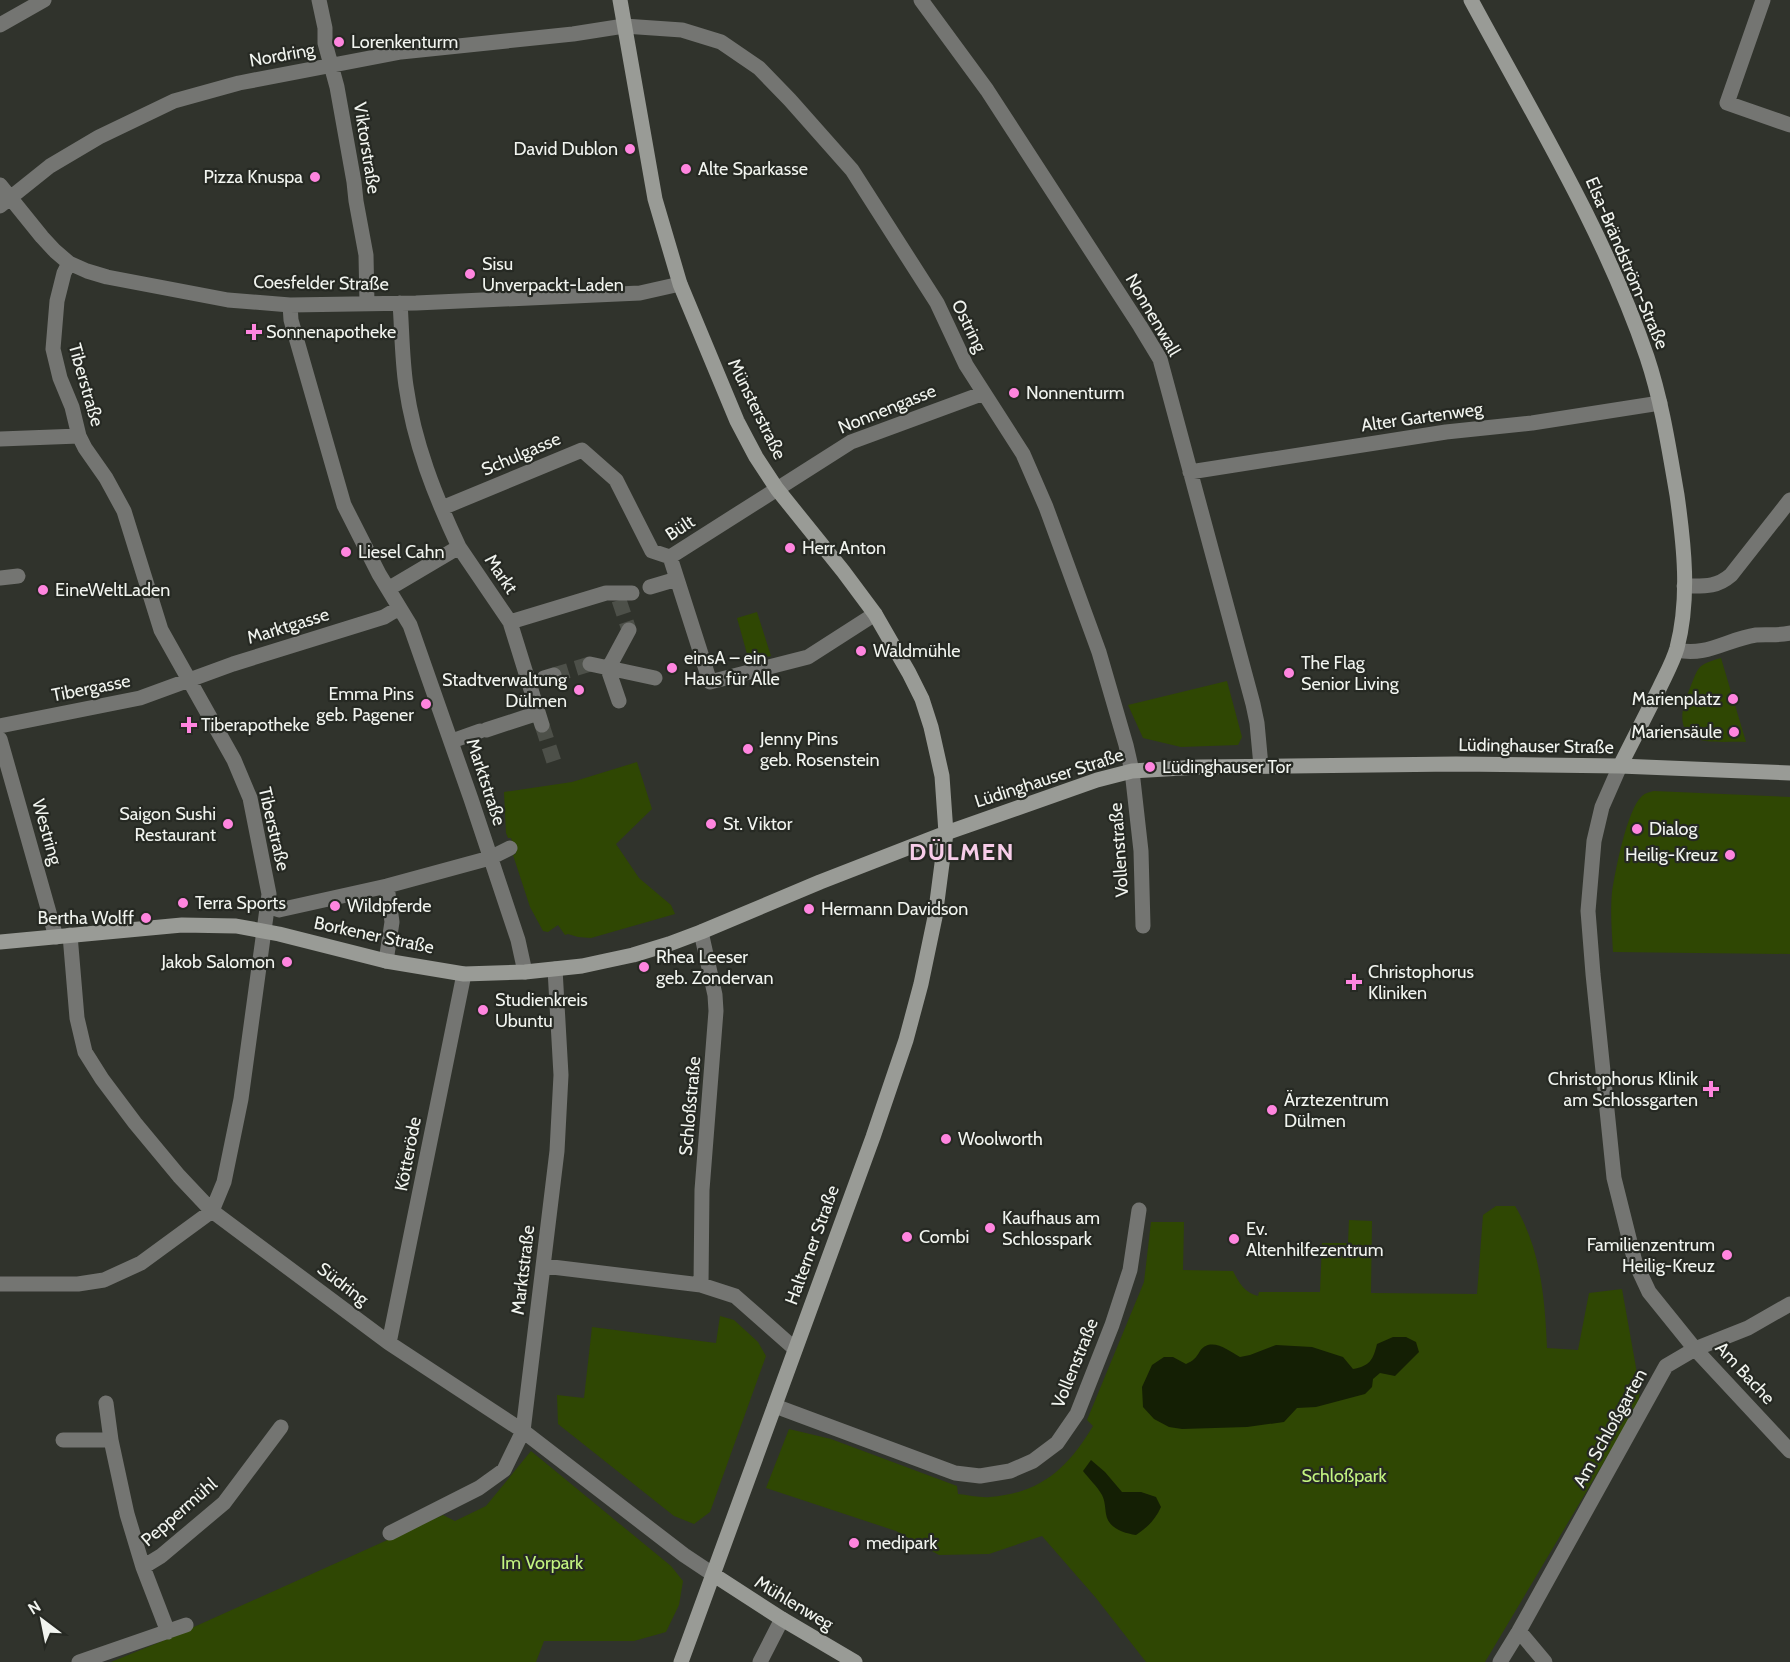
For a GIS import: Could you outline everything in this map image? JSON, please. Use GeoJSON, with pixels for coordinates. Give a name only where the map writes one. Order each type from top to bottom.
{"type":"FeatureCollection","features":[{"type":"Feature","properties":{"kind":"street"},"geometry":{"type":"LineString","coordinates":[[0,25],[44,0]]}},
{"type":"Feature","properties":{"kind":"street","name":"Viktorstraße"},"geometry":{"type":"LineString","coordinates":[[319,0],[325,28],[325,44],[337,87],[366,255],[368,304]]}},
{"type":"Feature","properties":{"kind":"street","name":"Münsterstraße"},"geometry":{"type":"LineString","coordinates":[[620,0],[655,199],[680,284],[737,421],[756,457],[777,489],[875,614],[922,699],[942,776],[946,832]]}},
{"type":"Feature","properties":{"kind":"street","name":"Nonnenwall"},"geometry":{"type":"LineString","coordinates":[[921,0],[987,90],[1160,359],[1257,723],[1261,766]]}},
{"type":"Feature","properties":{"kind":"street","name":"Elsa-Brändström-Straße"},"geometry":{"type":"LineString","coordinates":[[1471,0],[1568,178],[1602,248],[1628,305],[1644,348],[1660,403],[1683,538],[1682,623],[1677,650],[1620,766]]}},
{"type":"Feature","properties":{"kind":"street"},"geometry":{"type":"LineString","coordinates":[[1763,0],[1726,103],[1790,125]]}},
{"type":"Feature","properties":{"kind":"street","name":"Nordring"},"geometry":{"type":"LineString","coordinates":[[5,202],[73,151],[174,101],[239,83],[401,52],[549,37],[624,26]]}},
{"type":"Feature","properties":{"kind":"street","name":"Ostring"},"geometry":{"type":"LineString","coordinates":[[624,26],[682,30],[721,42],[759,68],[852,170],[937,303],[966,365],[1023,454],[1046,507],[1100,652],[1132,771]]}},
{"type":"Feature","properties":{"kind":"street","name":"Coesfelder Straße"},"geometry":{"type":"LineString","coordinates":[[0,185],[5,202],[55,251],[87,272],[107,278],[228,300],[290,305],[400,303],[639,293],[680,284]]}},
{"type":"Feature","properties":{"kind":"street","name":"Tiberstraße"},"geometry":{"type":"LineString","coordinates":[[69,262],[57,301],[53,349],[60,378],[72,407],[79,436],[124,511],[161,630],[234,760],[250,798],[269,894],[241,1099],[224,1182],[212,1211]]}},
{"type":"Feature","properties":{"kind":"street"},"geometry":{"type":"LineString","coordinates":[[400,303],[406,386],[414,426],[427,474],[456,541]]}},
{"type":"Feature","properties":{"kind":"street","name":"Marktstraße"},"geometry":{"type":"LineString","coordinates":[[290,305],[291,320],[344,505],[388,589],[410,625],[452,741],[518,940],[525,972]]}},
{"type":"Feature","properties":{"kind":"street","name":"Nonnengasse"},"geometry":{"type":"LineString","coordinates":[[777,489],[851,442],[984,393]]}},
{"type":"Feature","properties":{"kind":"street","name":"Alter Gartenweg"},"geometry":{"type":"LineString","coordinates":[[1190,471],[1446,432],[1532,423],[1660,403]]}},
{"type":"Feature","properties":{"kind":"street"},"geometry":{"type":"LineString","coordinates":[[0,439],[79,436]]}},
{"type":"Feature","properties":{"kind":"street","name":"Schulgasse"},"geometry":{"type":"LineString","coordinates":[[442,508],[582,450],[616,480],[652,551],[670,557]]}},
{"type":"Feature","properties":{"kind":"street","name":"Bült"},"geometry":{"type":"LineString","coordinates":[[777,489],[670,557],[699,668],[710,682],[808,657],[875,614]]}},
{"type":"Feature","properties":{"kind":"street"},"geometry":{"type":"LineString","coordinates":[[1684,585],[1711,586],[1731,575],[1790,500]]}},
{"type":"Feature","properties":{"kind":"street","name":"Markt"},"geometry":{"type":"LineString","coordinates":[[388,589],[456,541],[510,622],[542,679],[540,719],[483,730],[452,741]]}},
{"type":"Feature","properties":{"kind":"street"},"geometry":{"type":"LineString","coordinates":[[0,578],[18,576]]}},
{"type":"Feature","properties":{"kind":"street"},"geometry":{"type":"LineString","coordinates":[[650,587],[677,579]]}},
{"type":"Feature","properties":{"kind":"street","name":"Markt"},"geometry":{"type":"LineString","coordinates":[[510,622],[606,593],[623,595]]}},
{"type":"Feature","properties":{"kind":"street","name":"Marktgasse"},"geometry":{"type":"LineString","coordinates":[[188,680],[384,617],[399,608]]}},
{"type":"Feature","properties":{"kind":"street"},"geometry":{"type":"LineString","coordinates":[[619,701],[608,669],[629,630]]}},
{"type":"Feature","properties":{"kind":"street"},"geometry":{"type":"LineString","coordinates":[[1677,650],[1689,653],[1700,652],[1738,639],[1790,633]]}},
{"type":"Feature","properties":{"kind":"street"},"geometry":{"type":"LineString","coordinates":[[590,664],[655,678]]}},
{"type":"Feature","properties":{"kind":"street","name":"Tibergasse"},"geometry":{"type":"LineString","coordinates":[[0,726],[140,698],[188,680]]}},
{"type":"Feature","properties":{"kind":"street","name":"Westring"},"geometry":{"type":"LineString","coordinates":[[0,739],[2,757],[63,936]]}},
{"type":"Feature","properties":{"kind":"street","name":"Lüdinghauser Straße"},"geometry":{"type":"LineString","coordinates":[[525,972],[582,966],[633,955],[702,932],[831,877],[946,832],[1097,780],[1132,771],[1411,764],[1620,766],[1790,773]]}},
{"type":"Feature","properties":{"kind":"street"},"geometry":{"type":"LineString","coordinates":[[1620,766],[1602,807],[1594,841],[1588,910],[1614,1178],[1635,1262],[1649,1293],[1695,1348]]}},
{"type":"Feature","properties":{"kind":"street","name":"Vollenstraße"},"geometry":{"type":"LineString","coordinates":[[1132,771],[1141,850],[1143,926]]}},
{"type":"Feature","properties":{"kind":"street","name":"Halterner Straße"},"geometry":{"type":"LineString","coordinates":[[681,1662],[873,1137],[906,1040],[935,917],[946,832]]}},
{"type":"Feature","properties":{"kind":"street","name":"Borkener Straße"},"geometry":{"type":"LineString","coordinates":[[267,906],[279,910],[387,886],[490,858],[510,848]]}},
{"type":"Feature","properties":{"kind":"street"},"geometry":{"type":"LineString","coordinates":[[386,961],[392,922],[387,886]]}},
{"type":"Feature","properties":{"kind":"street","name":"Borkener Straße"},"geometry":{"type":"LineString","coordinates":[[0,942],[182,925],[236,926],[263,930],[386,961],[464,974],[525,972]]}},
{"type":"Feature","properties":{"kind":"street","name":"Schloßstraße"},"geometry":{"type":"LineString","coordinates":[[701,1285],[702,1190],[716,1011],[715,995],[702,932]]}},
{"type":"Feature","properties":{"kind":"street","name":"Südring"},"geometry":{"type":"LineString","coordinates":[[63,936],[77,1018],[86,1052],[102,1079],[135,1123],[212,1211],[389,1343],[523,1431],[684,1555],[714,1575]]}},
{"type":"Feature","properties":{"kind":"street","name":"Marktstraße"},"geometry":{"type":"LineString","coordinates":[[523,1431],[558,1151],[561,1076],[555,969]]}},
{"type":"Feature","properties":{"kind":"street","name":"Kötteröde"},"geometry":{"type":"LineString","coordinates":[[389,1343],[464,974]]}},
{"type":"Feature","properties":{"kind":"street","name":"Vollenstraße"},"geometry":{"type":"LineString","coordinates":[[775,1406],[955,1473],[980,1476],[1010,1471],[1033,1461],[1057,1443],[1077,1414],[1112,1325],[1130,1270],[1139,1210]]}},
{"type":"Feature","properties":{"kind":"street"},"geometry":{"type":"LineString","coordinates":[[0,1284],[78,1284],[104,1280],[141,1263],[212,1211]]}},
{"type":"Feature","properties":{"kind":"street"},"geometry":{"type":"LineString","coordinates":[[544,1266],[701,1285],[735,1296],[795,1349]]}},
{"type":"Feature","properties":{"kind":"street","name":"Am Schloßgarten"},"geometry":{"type":"LineString","coordinates":[[1500,1662],[1666,1366],[1695,1348],[1748,1328],[1790,1304]]}},
{"type":"Feature","properties":{"kind":"street","name":"Am Bache"},"geometry":{"type":"LineString","coordinates":[[1695,1348],[1790,1451]]}},
{"type":"Feature","properties":{"kind":"street","name":"Peppermühl"},"geometry":{"type":"LineString","coordinates":[[106,1403],[111,1440],[127,1514],[143,1567],[168,1632]]}},
{"type":"Feature","properties":{"kind":"street","name":"Peppermühl"},"geometry":{"type":"LineString","coordinates":[[143,1567],[161,1556],[224,1503],[281,1427]]}},
{"type":"Feature","properties":{"kind":"street"},"geometry":{"type":"LineString","coordinates":[[390,1533],[479,1488],[504,1470],[523,1431]]}},
{"type":"Feature","properties":{"kind":"street"},"geometry":{"type":"LineString","coordinates":[[63,1440],[111,1440]]}},
{"type":"Feature","properties":{"kind":"street","name":"Mühlenweg"},"geometry":{"type":"LineString","coordinates":[[714,1575],[855,1662]]}},
{"type":"Feature","properties":{"kind":"street"},"geometry":{"type":"LineString","coordinates":[[760,1662],[782,1619]]}},
{"type":"Feature","properties":{"kind":"street"},"geometry":{"type":"LineString","coordinates":[[79,1662],[186,1625]]}},
{"type":"Feature","properties":{"kind":"street"},"geometry":{"type":"LineString","coordinates":[[1519,1631],[1545,1662]]}},
{"type":"Feature","properties":{"kind":"green space"},"geometry":{"type":"Polygon","coordinates":[[[757,612],[771,656],[749,661],[737,618],[757,612]]]}},
{"type":"Feature","properties":{"kind":"green space"},"geometry":{"type":"Polygon","coordinates":[[[1721,658],[1746,742],[1700,740],[1689,734],[1683,722],[1685,701],[1697,672],[1700,667],[1710,661],[1721,658]]]}},
{"type":"Feature","properties":{"kind":"green space"},"geometry":{"type":"Polygon","coordinates":[[[1227,681],[1242,737],[1238,745],[1181,747],[1143,738],[1128,705],[1227,681]]]}},
{"type":"Feature","properties":{"kind":"green space"},"geometry":{"type":"Polygon","coordinates":[[[637,762],[652,809],[616,844],[639,878],[671,905],[675,914],[591,938],[565,935],[558,925],[548,932],[543,931],[530,907],[513,855],[516,854],[511,838],[508,838],[506,833],[504,792],[572,782],[637,762]]]}},
{"type":"Feature","properties":{"kind":"green space"},"geometry":{"type":"Polygon","coordinates":[[[1654,791],[1790,797],[1790,954],[1613,952],[1612,892],[1622,841],[1637,803],[1643,795],[1654,791]]]}},
{"type":"Feature","properties":{"kind":"green space","name":"Schloßpark"},"geometry":{"type":"Polygon","coordinates":[[[1496,1206],[1515,1206],[1531,1240],[1543,1293],[1547,1348],[1578,1350],[1589,1293],[1622,1289],[1640,1390],[1638,1405],[1485,1662],[1146,1662],[1096,1598],[1042,1536],[989,1554],[939,1555],[896,1531],[766,1488],[789,1429],[831,1439],[957,1486],[958,1494],[978,1497],[1008,1495],[1038,1484],[1051,1476],[1074,1454],[1093,1426],[1087,1420],[1144,1282],[1151,1222],[1184,1222],[1183,1270],[1233,1271],[1249,1293],[1258,1296],[1259,1292],[1320,1292],[1322,1243],[1348,1243],[1349,1220],[1372,1221],[1371,1293],[1477,1294],[1483,1215],[1496,1206]]]}},
{"type":"Feature","properties":{"kind":"green space"},"geometry":{"type":"Polygon","coordinates":[[[720,1316],[734,1320],[758,1342],[766,1356],[710,1512],[694,1524],[674,1516],[558,1424],[557,1395],[584,1398],[592,1327],[716,1343],[720,1316]]]}},
{"type":"Feature","properties":{"kind":"green space","name":"Im Vorpark"},"geometry":{"type":"Polygon","coordinates":[[[531,1451],[671,1566],[683,1581],[679,1605],[666,1632],[634,1641],[544,1641],[536,1662],[111,1662],[443,1515],[455,1521],[486,1506],[531,1451]]]}},
{"type":"Feature","properties":{"kind":"shaded area"},"geometry":{"type":"Polygon","coordinates":[[[1393,1337],[1406,1337],[1416,1342],[1419,1352],[1395,1376],[1380,1373],[1373,1379],[1372,1387],[1365,1394],[1316,1407],[1297,1408],[1284,1422],[1247,1427],[1182,1429],[1169,1427],[1154,1419],[1143,1407],[1142,1387],[1152,1365],[1164,1357],[1173,1357],[1186,1364],[1209,1345],[1220,1346],[1240,1357],[1276,1345],[1312,1347],[1343,1357],[1353,1369],[1367,1364],[1377,1344],[1393,1337]]]}},
{"type":"Feature","properties":{"kind":"shaded area"},"geometry":{"type":"Polygon","coordinates":[[[1091,1460],[1122,1492],[1141,1492],[1156,1497],[1161,1507],[1159,1512],[1151,1523],[1136,1535],[1121,1531],[1107,1519],[1102,1495],[1083,1471],[1091,1460]]]}},
{"type":"Feature","properties":{"kind":"tunnel"},"geometry":{"type":"LineString","coordinates":[[619,600],[629,630]]}},
{"type":"Feature","properties":{"kind":"tunnel"},"geometry":{"type":"LineString","coordinates":[[554,675],[590,664]]}},
{"type":"Feature","properties":{"kind":"tunnel"},"geometry":{"type":"LineString","coordinates":[[542,725],[554,762]]}},
{"type":"Feature","properties":{"kind":"place","name":"Lorenkenturm"},"geometry":{"type":"Point","coordinates":[339,42]}},
{"type":"Feature","properties":{"kind":"place","name":"David Dublon"},"geometry":{"type":"Point","coordinates":[630,149]}},
{"type":"Feature","properties":{"kind":"place","name":"Alte Sparkasse"},"geometry":{"type":"Point","coordinates":[686,169]}},
{"type":"Feature","properties":{"kind":"place","name":"Pizza Knuspa"},"geometry":{"type":"Point","coordinates":[315,177]}},
{"type":"Feature","properties":{"kind":"place","name":"Sisu Unverpackt-Laden"},"geometry":{"type":"Point","coordinates":[470,274]}},
{"type":"Feature","properties":{"kind":"place","name":"Sonnenapotheke"},"geometry":{"type":"Point","coordinates":[254,332]}},
{"type":"Feature","properties":{"kind":"place","name":"Nonnenturm"},"geometry":{"type":"Point","coordinates":[1014,393]}},
{"type":"Feature","properties":{"kind":"place","name":"Herr Anton"},"geometry":{"type":"Point","coordinates":[790,548]}},
{"type":"Feature","properties":{"kind":"place","name":"Liesel Cahn"},"geometry":{"type":"Point","coordinates":[346,552]}},
{"type":"Feature","properties":{"kind":"place","name":"EineWeltLaden"},"geometry":{"type":"Point","coordinates":[43,590]}},
{"type":"Feature","properties":{"kind":"place","name":"Waldmühle"},"geometry":{"type":"Point","coordinates":[861,651]}},
{"type":"Feature","properties":{"kind":"place","name":"einsA – ein Haus für Alle"},"geometry":{"type":"Point","coordinates":[672,668]}},
{"type":"Feature","properties":{"kind":"place","name":"The Flag Senior Living"},"geometry":{"type":"Point","coordinates":[1289,673]}},
{"type":"Feature","properties":{"kind":"place","name":"Stadtverwaltung Dülmen"},"geometry":{"type":"Point","coordinates":[579,690]}},
{"type":"Feature","properties":{"kind":"place","name":"Marienplatz"},"geometry":{"type":"Point","coordinates":[1733,699]}},
{"type":"Feature","properties":{"kind":"place","name":"Emma Pins geb. Pagener"},"geometry":{"type":"Point","coordinates":[426,704]}},
{"type":"Feature","properties":{"kind":"place","name":"Tiberapotheke"},"geometry":{"type":"Point","coordinates":[189,725]}},
{"type":"Feature","properties":{"kind":"place","name":"Mariensäule"},"geometry":{"type":"Point","coordinates":[1734,732]}},
{"type":"Feature","properties":{"kind":"place","name":"Jenny Pins geb. Rosenstein"},"geometry":{"type":"Point","coordinates":[748,749]}},
{"type":"Feature","properties":{"kind":"place","name":"Lüdinghauser Tor"},"geometry":{"type":"Point","coordinates":[1150,767]}},
{"type":"Feature","properties":{"kind":"place","name":"Saigon Sushi Restaurant"},"geometry":{"type":"Point","coordinates":[228,824]}},
{"type":"Feature","properties":{"kind":"place","name":"St. Viktor"},"geometry":{"type":"Point","coordinates":[711,824]}},
{"type":"Feature","properties":{"kind":"place","name":"Dialog"},"geometry":{"type":"Point","coordinates":[1637,829]}},
{"type":"Feature","properties":{"kind":"place","name":"Heilig-Kreuz"},"geometry":{"type":"Point","coordinates":[1730,855]}},
{"type":"Feature","properties":{"kind":"place","name":"Terra Sports"},"geometry":{"type":"Point","coordinates":[183,903]}},
{"type":"Feature","properties":{"kind":"place","name":"Wildpferde"},"geometry":{"type":"Point","coordinates":[335,906]}},
{"type":"Feature","properties":{"kind":"place","name":"Hermann Davidson"},"geometry":{"type":"Point","coordinates":[809,909]}},
{"type":"Feature","properties":{"kind":"place","name":"Bertha Wolff"},"geometry":{"type":"Point","coordinates":[146,918]}},
{"type":"Feature","properties":{"kind":"place","name":"Jakob Salomon"},"geometry":{"type":"Point","coordinates":[287,962]}},
{"type":"Feature","properties":{"kind":"place","name":"Rhea Leeser geb. Zondervan"},"geometry":{"type":"Point","coordinates":[644,967]}},
{"type":"Feature","properties":{"kind":"place","name":"Christophorus Kliniken"},"geometry":{"type":"Point","coordinates":[1354,982]}},
{"type":"Feature","properties":{"kind":"place","name":"Studienkreis Ubuntu"},"geometry":{"type":"Point","coordinates":[483,1010]}},
{"type":"Feature","properties":{"kind":"place","name":"Christophorus Klinik am Schlossgarten"},"geometry":{"type":"Point","coordinates":[1711,1089]}},
{"type":"Feature","properties":{"kind":"place","name":"Ärztezentrum Dülmen"},"geometry":{"type":"Point","coordinates":[1272,1110]}},
{"type":"Feature","properties":{"kind":"place","name":"Woolworth"},"geometry":{"type":"Point","coordinates":[946,1139]}},
{"type":"Feature","properties":{"kind":"place","name":"Kaufhaus am Schlosspark"},"geometry":{"type":"Point","coordinates":[990,1228]}},
{"type":"Feature","properties":{"kind":"place","name":"Combi"},"geometry":{"type":"Point","coordinates":[907,1237]}},
{"type":"Feature","properties":{"kind":"place","name":"Ev. Altenhilfezentrum"},"geometry":{"type":"Point","coordinates":[1234,1239]}},
{"type":"Feature","properties":{"kind":"place","name":"Familienzentrum Heilig-Kreuz"},"geometry":{"type":"Point","coordinates":[1727,1255]}},
{"type":"Feature","properties":{"kind":"place","name":"medipark"},"geometry":{"type":"Point","coordinates":[854,1543]}},
{"type":"Feature","properties":{"kind":"district","name":"DÜLMEN"},"geometry":{"type":"Point","coordinates":[962,851]}}]}
